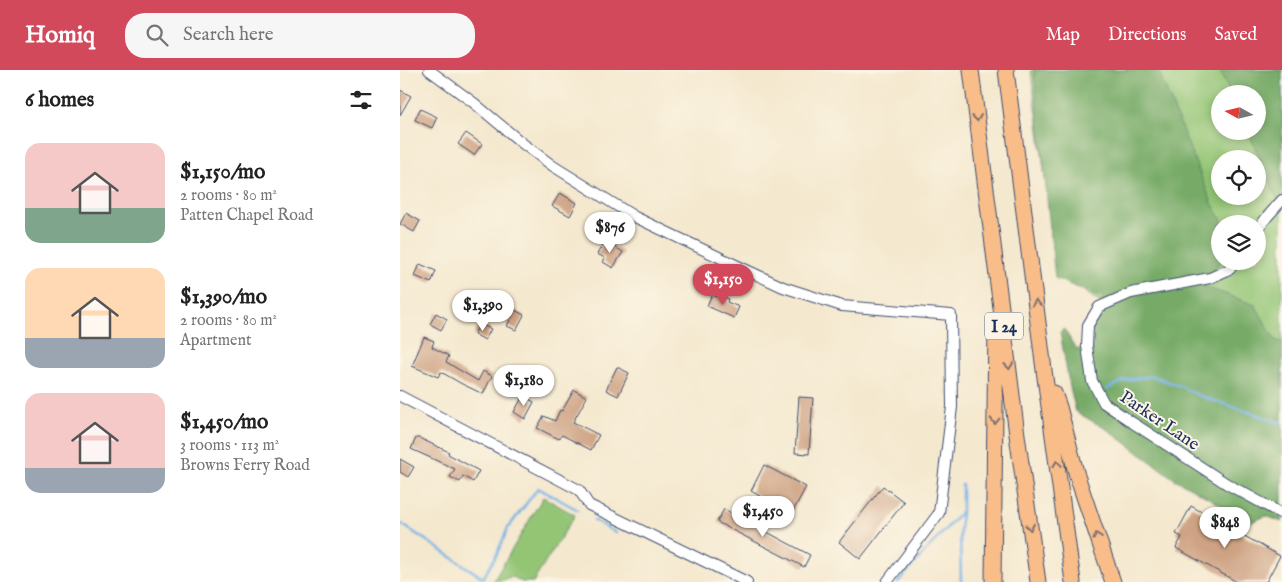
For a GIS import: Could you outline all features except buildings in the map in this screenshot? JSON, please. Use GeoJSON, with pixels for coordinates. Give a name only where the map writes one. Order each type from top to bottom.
{"type":"FeatureCollection","features":[{"type":"Feature","properties":{"kind":"highway","name":"I 24"},"geometry":{"type":"LineString","coordinates":[[970,70],[1038,582]]}},
{"type":"Feature","properties":{"kind":"highway","name":"I 24"},"geometry":{"type":"LineString","coordinates":[[1006,70],[1073,582]]}},
{"type":"Feature","properties":{"kind":"highway"},"geometry":{"type":"LineString","coordinates":[[993,582],[996,268]]}},
{"type":"Feature","properties":{"kind":"highway"},"geometry":{"type":"LineString","coordinates":[[1044,370],[1059,407],[1077,476],[1113,582]]}},
{"type":"Feature","properties":{"kind":"street"},"geometry":{"type":"LineString","coordinates":[[429,70],[522,144],[553,166],[635,217],[783,287],[842,306],[951,315],[952,407],[939,513],[887,582]]}},
{"type":"Feature","properties":{"kind":"street"},"geometry":{"type":"LineString","coordinates":[[1266,218],[1282,200]]}},
{"type":"Feature","properties":{"kind":"street","name":"Parker Lane"},"geometry":{"type":"LineString","coordinates":[[1228,270],[1210,278],[1131,293],[1099,307],[1088,325],[1087,346],[1092,381],[1104,402],[1133,423],[1227,484],[1282,514]]}},
{"type":"Feature","properties":{"kind":"street"},"geometry":{"type":"LineString","coordinates":[[400,396],[578,490],[589,505],[747,582]]}},
{"type":"Feature","properties":{"kind":"green space"},"geometry":{"type":"Polygon","coordinates":[[[1031,70],[1282,70],[1282,456],[1112,311],[1060,274],[1046,187],[1031,70]]]}},
{"type":"Feature","properties":{"kind":"green space"},"geometry":{"type":"Polygon","coordinates":[[[1034,70],[1158,70],[1211,201],[1211,205],[1213,205],[1219,215],[1211,215],[1211,270],[1214,270],[1203,286],[1255,305],[1275,340],[1282,342],[1282,522],[1266,516],[1251,522],[1173,478],[1108,430],[1076,412],[1060,332],[1064,329],[1076,349],[1092,349],[1092,330],[1104,297],[1055,278],[1034,70]]]}},
{"type":"Feature","properties":{"kind":"green space"},"geometry":{"type":"Polygon","coordinates":[[[1219,70],[1282,70],[1282,210],[1266,173],[1266,150],[1256,150],[1252,140],[1266,140],[1266,85],[1226,85],[1219,70]]]}},
{"type":"Feature","properties":{"kind":"green space"},"geometry":{"type":"Polygon","coordinates":[[[543,497],[575,515],[533,582],[522,582],[513,577],[504,580],[494,580],[543,497]]]}},
{"type":"Feature","properties":{"kind":"waterway"},"geometry":{"type":"LineString","coordinates":[[1107,389],[1126,380],[1153,376],[1200,396],[1282,423]]}},
{"type":"Feature","properties":{"kind":"waterway"},"geometry":{"type":"LineString","coordinates":[[898,582],[962,511],[962,484]]}},
{"type":"Feature","properties":{"kind":"waterway"},"geometry":{"type":"LineString","coordinates":[[400,523],[483,578],[496,556],[508,528],[538,488],[578,510]]}},
{"type":"Feature","properties":{"kind":"waterway"},"geometry":{"type":"LineString","coordinates":[[961,582],[960,531],[962,511]]}},
{"type":"Feature","properties":{"kind":"waterway"},"geometry":{"type":"LineString","coordinates":[[594,520],[616,533]]}}]}
